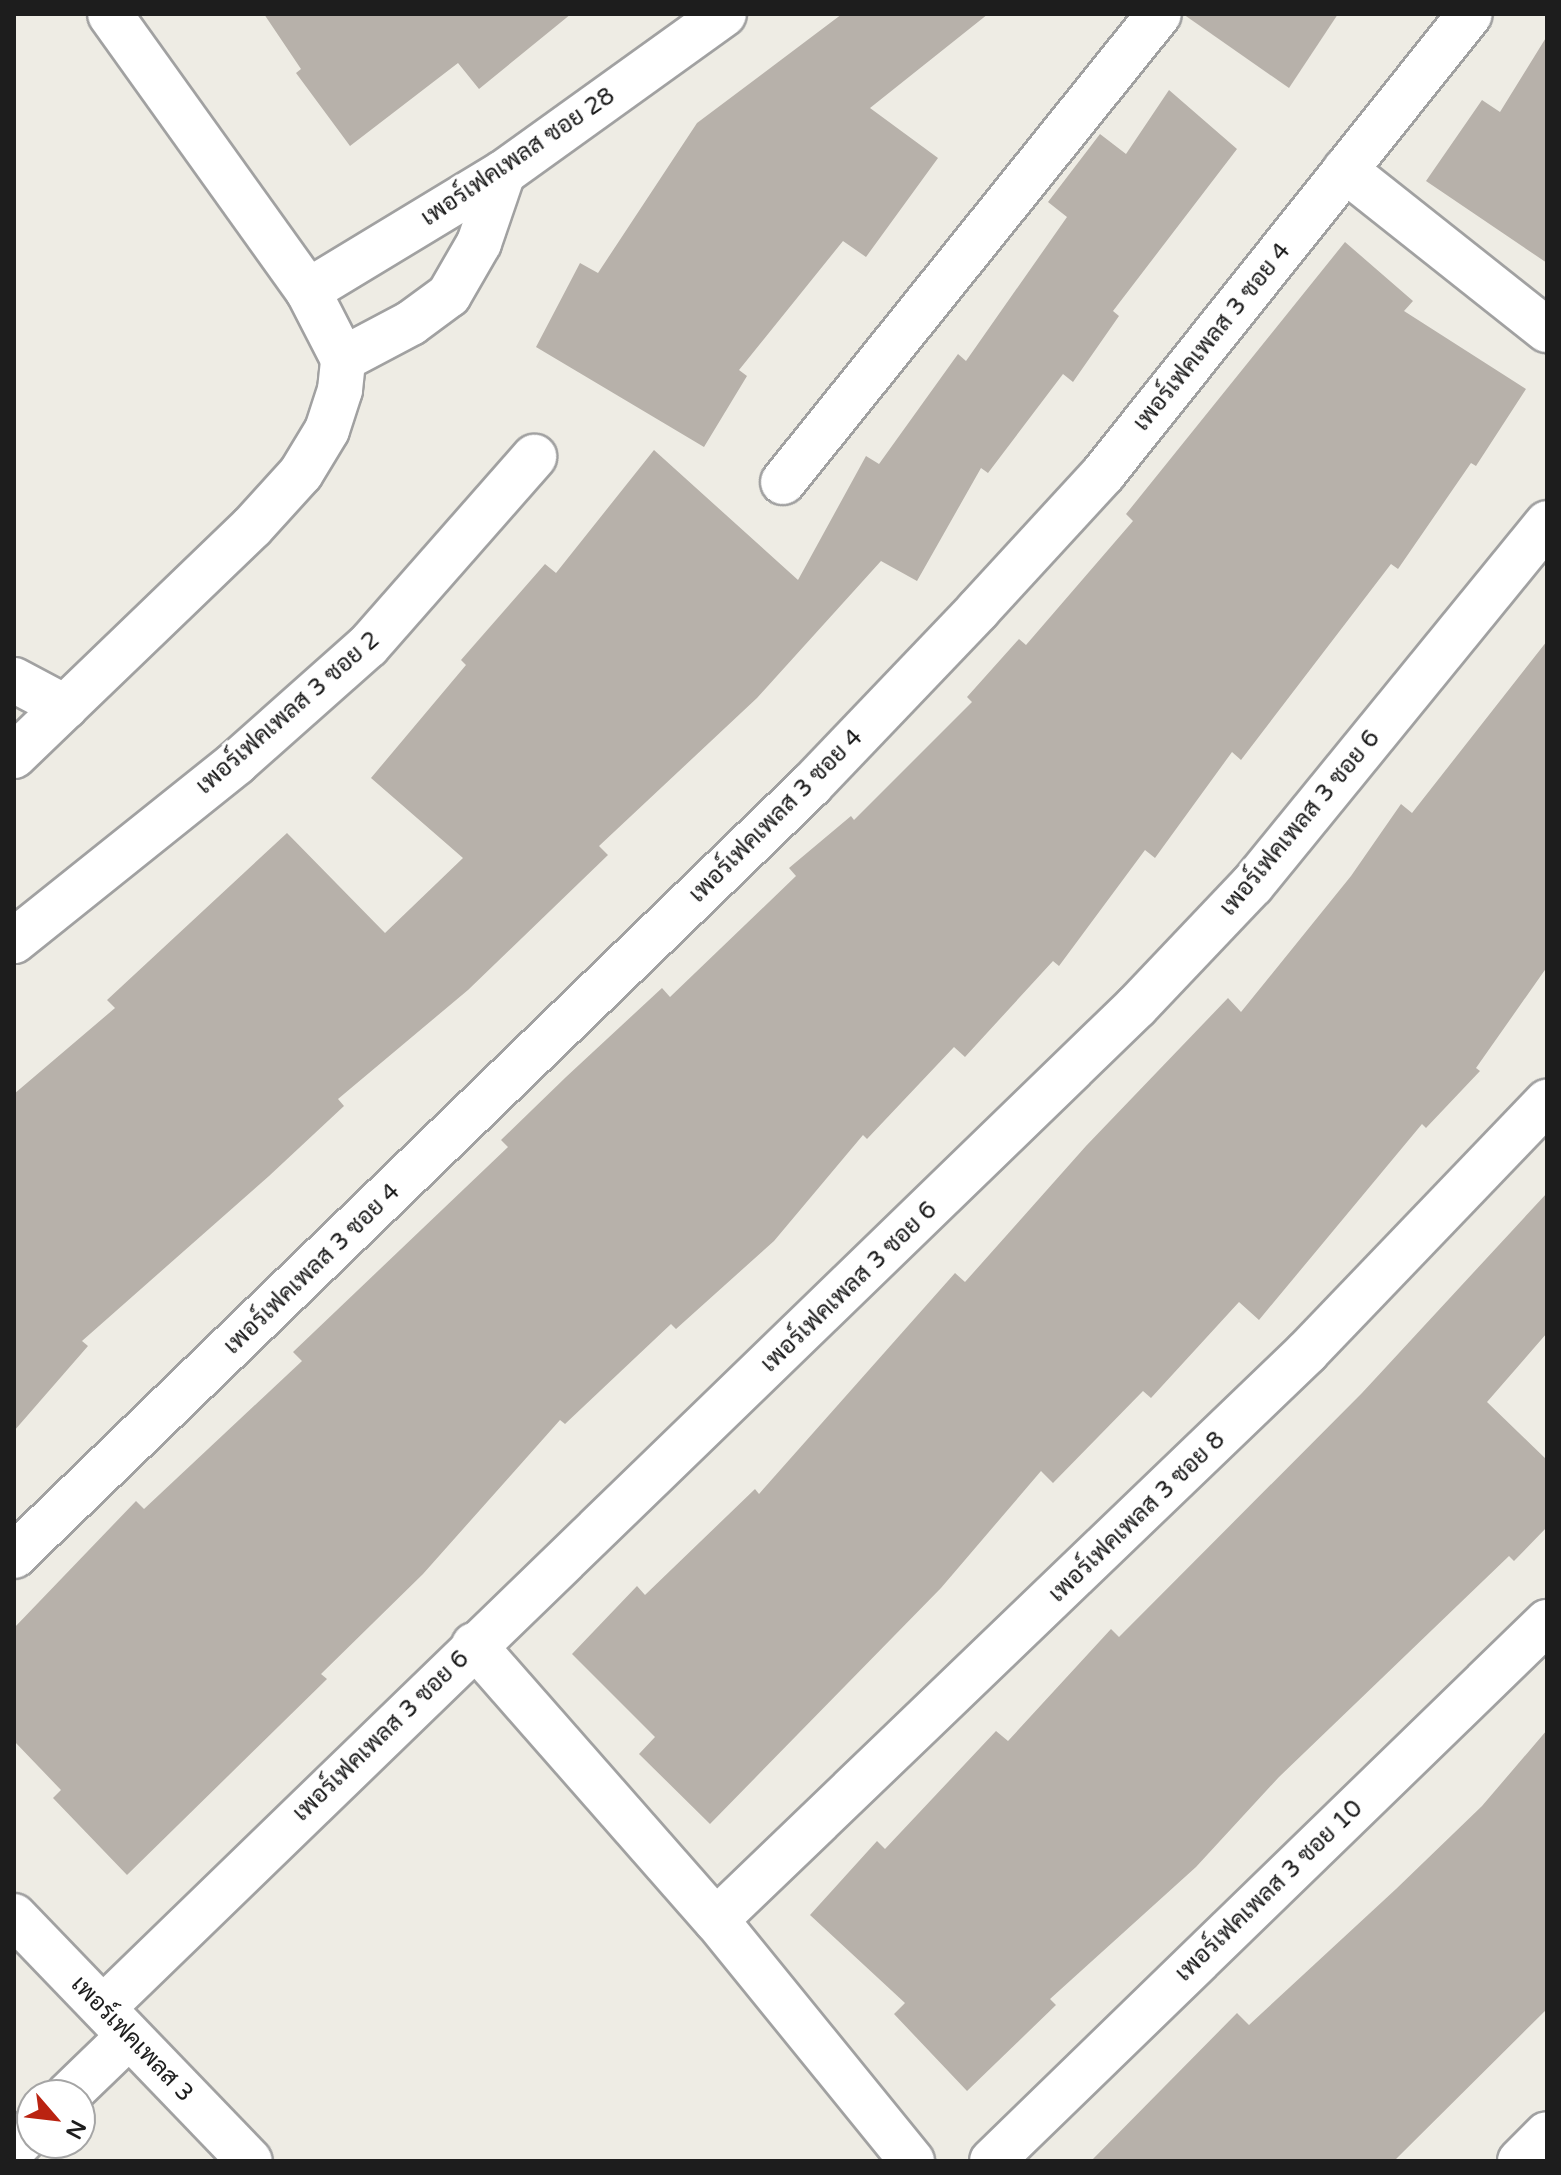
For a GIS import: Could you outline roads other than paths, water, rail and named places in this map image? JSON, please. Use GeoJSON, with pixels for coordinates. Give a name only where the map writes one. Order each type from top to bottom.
{"type":"FeatureCollection","features":[{"type":"Feature","properties":{"kind":"street"},"geometry":{"type":"LineString","coordinates":[[14,756],[252,527],[301,473],[327,430],[343,359],[308,291],[110,14]]}},
{"type":"Feature","properties":{"kind":"street","name":"เพอร์เฟคเพลส ซอย 28"},"geometry":{"type":"LineString","coordinates":[[308,291],[503,173],[724,14]]}},
{"type":"Feature","properties":{"kind":"street"},"geometry":{"type":"LineString","coordinates":[[783,482],[1159,14]]}},
{"type":"Feature","properties":{"kind":"street","name":"เพอร์เฟคเพลส 3 ซอย 4"},"geometry":{"type":"LineString","coordinates":[[14,1556],[821,774],[1103,474],[1470,14]]}},
{"type":"Feature","properties":{"kind":"street"},"geometry":{"type":"LineString","coordinates":[[1345,170],[1547,330]]}},
{"type":"Feature","properties":{"kind":"street"},"geometry":{"type":"LineString","coordinates":[[343,359],[411,323],[449,295],[479,243],[503,173]]}},
{"type":"Feature","properties":{"kind":"street","name":"เพอร์เฟคเพลส 3 ซอย 2"},"geometry":{"type":"LineString","coordinates":[[14,941],[236,763],[368,646],[534,457]]}},
{"type":"Feature","properties":{"kind":"street","name":"เพอร์เฟคเพลส 3 ซอย 6"},"geometry":{"type":"LineString","coordinates":[[79,2079],[116,2022],[474,1645],[1147,995],[1252,885],[1547,523]]}},
{"type":"Feature","properties":{"kind":"street"},"geometry":{"type":"LineString","coordinates":[[14,680],[65,707]]}},
{"type":"Feature","properties":{"kind":"street","name":"เพอร์เฟคเพลส 3 ซอย 8"},"geometry":{"type":"LineString","coordinates":[[716,1920],[1307,1352],[1547,1102]]}},
{"type":"Feature","properties":{"kind":"street","name":"เพอร์เฟคเพลส 3 ซอย 10"},"geometry":{"type":"LineString","coordinates":[[992,2161],[1547,1622]]}},
{"type":"Feature","properties":{"kind":"street"},"geometry":{"type":"LineString","coordinates":[[474,1645],[716,1920],[912,2161]]}},
{"type":"Feature","properties":{"kind":"street","name":"เพอร์เฟคเพลส 3"},"geometry":{"type":"LineString","coordinates":[[14,1916],[250,2161]]}},
{"type":"Feature","properties":{"kind":"street"},"geometry":{"type":"LineString","coordinates":[[1520,2161],[1547,2134]]}}]}
